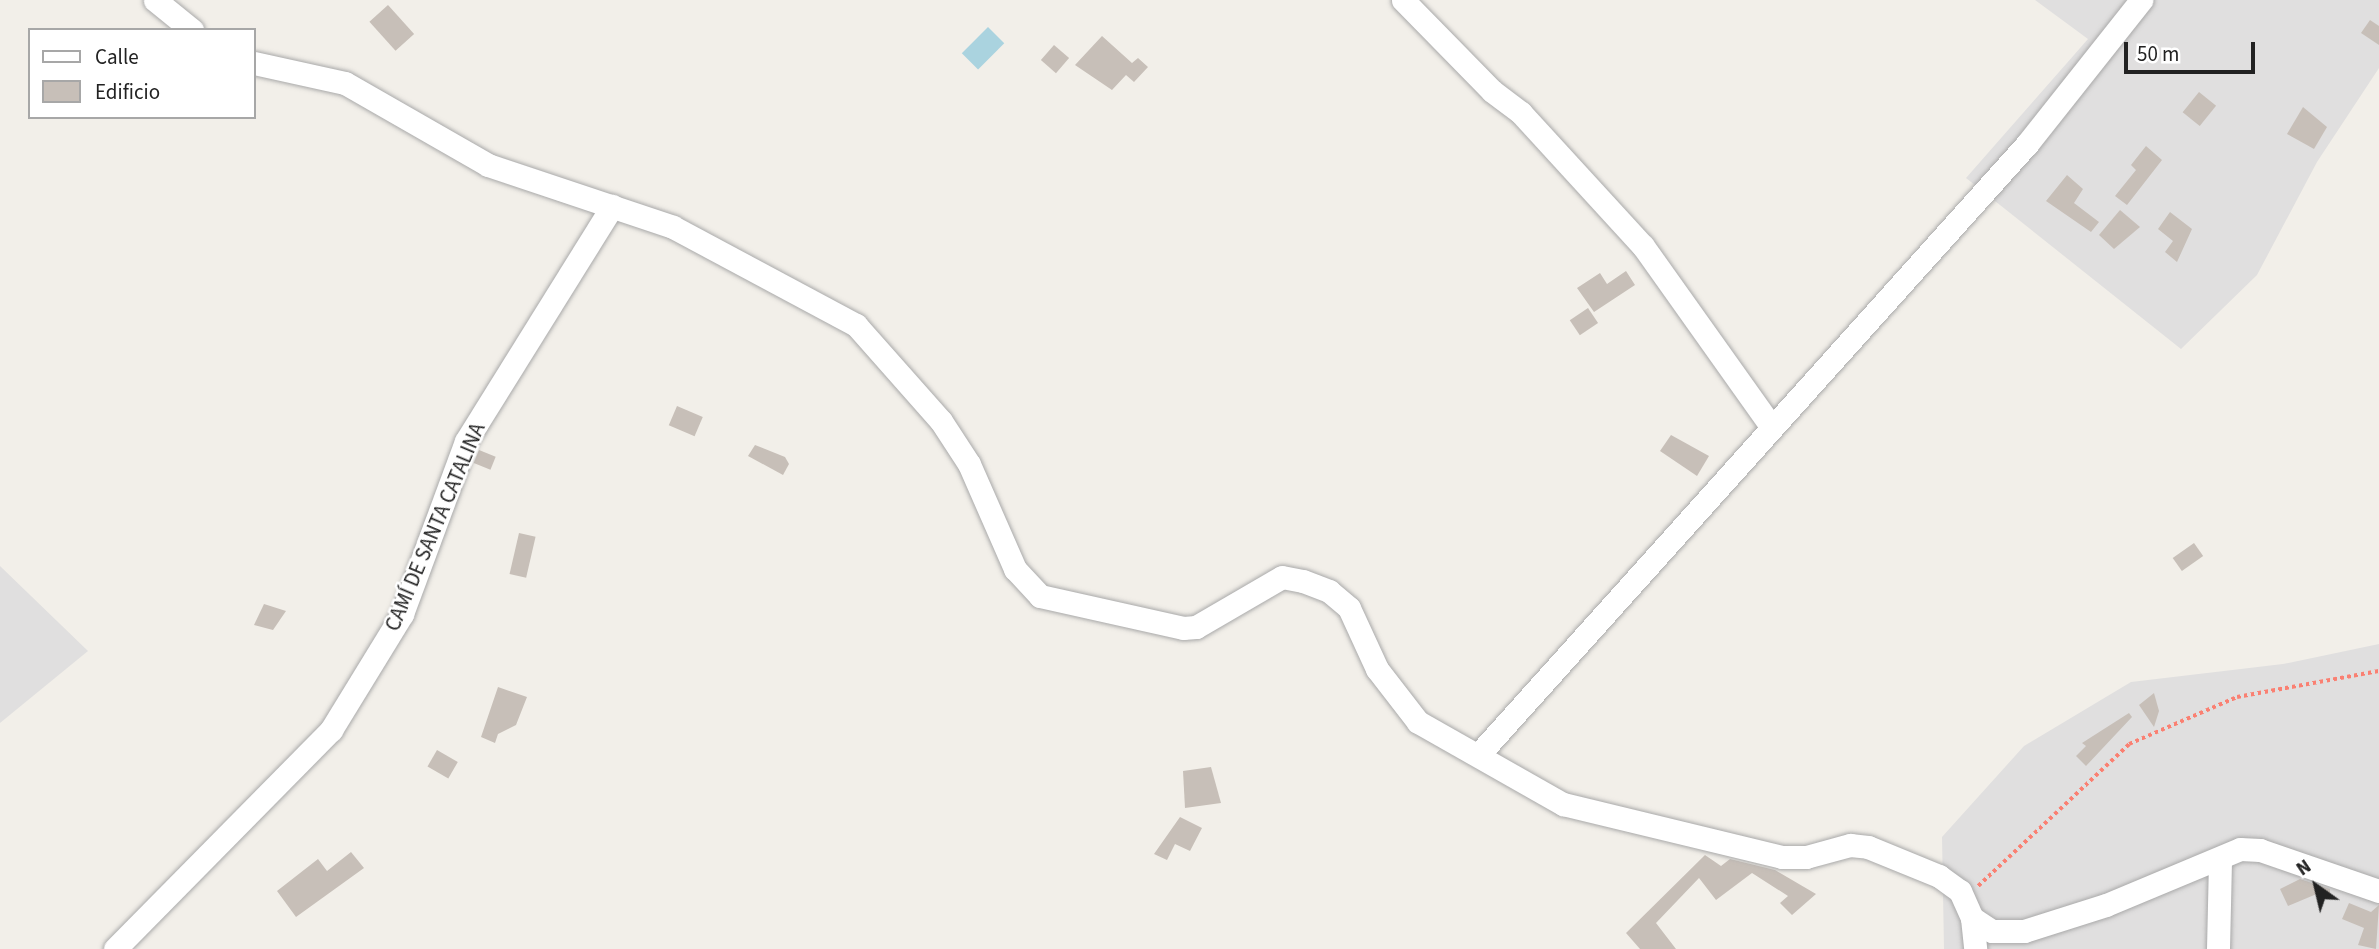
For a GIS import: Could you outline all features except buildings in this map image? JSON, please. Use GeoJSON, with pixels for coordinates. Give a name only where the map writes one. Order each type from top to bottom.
{"type":"FeatureCollection","features":[{"type":"Feature","properties":{"kind":"street"},"geometry":{"type":"LineString","coordinates":[[155,0],[190,28]]}},
{"type":"Feature","properties":{"kind":"street"},"geometry":{"type":"LineString","coordinates":[[1403,0],[1483,83],[1521,113],[1643,246],[1771,426]]}},
{"type":"Feature","properties":{"kind":"street"},"geometry":{"type":"LineString","coordinates":[[1480,753],[2027,144],[2141,0]]}},
{"type":"Feature","properties":{"kind":"street"},"geometry":{"type":"LineString","coordinates":[[256,63],[345,83],[488,164],[673,227],[856,325],[941,421],[969,464],[1015,569],[1040,596],[1183,628],[1196,627],[1282,577],[1329,591],[1349,608],[1377,669],[1419,722],[1480,753],[1563,804],[1782,856],[1806,857],[1850,845],[1868,847],[1939,876],[1992,931],[2024,930],[2220,860],[2240,849],[2260,850],[2379,891]]}},
{"type":"Feature","properties":{"kind":"street","name":"CAMÍ DE SANTA CATALINA"},"geometry":{"type":"LineString","coordinates":[[115,949],[331,730],[402,614],[466,441],[612,206]]}},
{"type":"Feature","properties":{"kind":"street"},"geometry":{"type":"LineString","coordinates":[[2218,949],[2220,860]]}},
{"type":"Feature","properties":{"kind":"street"},"geometry":{"type":"LineString","coordinates":[[1968,909],[1975,949]]}},
{"type":"Feature","properties":{"kind":"path"},"geometry":{"type":"LineString","coordinates":[[1968,909],[2129,744],[2237,697],[2379,671]]}},
{"type":"Feature","properties":{"kind":"shaded area"},"geometry":{"type":"Polygon","coordinates":[[[2035,0],[2379,0],[2379,68],[2317,162],[2257,275],[2181,349],[1966,178],[2088,39],[2035,0]]]}},
{"type":"Feature","properties":{"kind":"shaded area"},"geometry":{"type":"Polygon","coordinates":[[[0,566],[88,651],[0,723],[0,566]]]}},
{"type":"Feature","properties":{"kind":"shaded area"},"geometry":{"type":"Polygon","coordinates":[[[2379,644],[2379,949],[1944,949],[1942,837],[2024,746],[2131,682],[2283,664],[2379,644]]]}},
{"type":"Feature","properties":{"kind":"water"},"geometry":{"type":"Polygon","coordinates":[[[988,27],[1004,43],[978,69],[962,53],[988,27]]]}}]}
